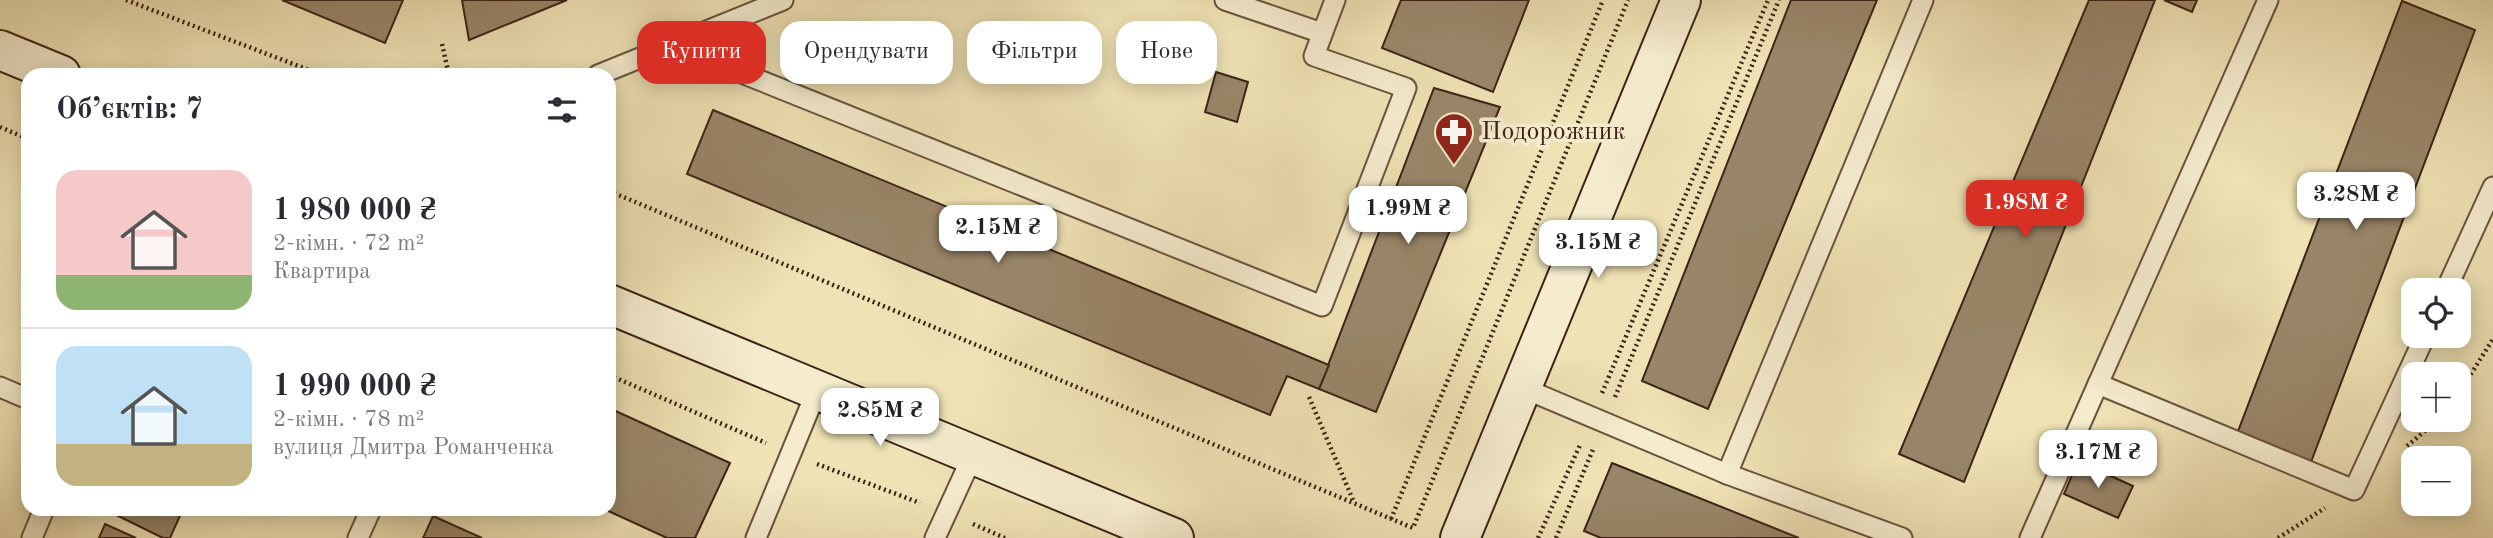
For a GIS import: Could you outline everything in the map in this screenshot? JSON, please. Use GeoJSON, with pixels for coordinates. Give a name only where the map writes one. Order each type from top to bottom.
{"type":"FeatureCollection","features":[{"type":"Feature","properties":{"kind":"main road"},"geometry":{"type":"LineString","coordinates":[[1460,538],[1681,0]]}},
{"type":"Feature","properties":{"kind":"main road"},"geometry":{"type":"LineString","coordinates":[[0,50],[44,68]]}},
{"type":"Feature","properties":{"kind":"main road"},"geometry":{"type":"LineString","coordinates":[[616,307],[1174,538]]}},
{"type":"Feature","properties":{"kind":"lane"},"geometry":{"type":"LineString","coordinates":[[731,21],[783,0]]}},
{"type":"Feature","properties":{"kind":"lane"},"geometry":{"type":"LineString","coordinates":[[1225,0],[1322,33]]}},
{"type":"Feature","properties":{"kind":"lane"},"geometry":{"type":"LineString","coordinates":[[766,83],[1322,306],[1406,88],[1314,56],[1335,0]]}},
{"type":"Feature","properties":{"kind":"lane"},"geometry":{"type":"LineString","coordinates":[[1727,474],[1923,0]]}},
{"type":"Feature","properties":{"kind":"lane"},"geometry":{"type":"LineString","coordinates":[[2030,538],[2268,0]]}},
{"type":"Feature","properties":{"kind":"lane"},"geometry":{"type":"LineString","coordinates":[[615,68],[637,59]]}},
{"type":"Feature","properties":{"kind":"lane"},"geometry":{"type":"LineString","coordinates":[[2451,278],[2493,187]]}},
{"type":"Feature","properties":{"kind":"lane"},"geometry":{"type":"LineString","coordinates":[[2098,384],[2354,490],[2419,348]]}},
{"type":"Feature","properties":{"kind":"lane"},"geometry":{"type":"LineString","coordinates":[[0,387],[21,396]]}},
{"type":"Feature","properties":{"kind":"lane"},"geometry":{"type":"LineString","coordinates":[[1522,388],[1727,474],[1902,538]]}},
{"type":"Feature","properties":{"kind":"lane"},"geometry":{"type":"LineString","coordinates":[[755,538],[817,390]]}},
{"type":"Feature","properties":{"kind":"lane"},"geometry":{"type":"LineString","coordinates":[[935,538],[973,455]]}},
{"type":"Feature","properties":{"kind":"lane"},"geometry":{"type":"LineString","coordinates":[[32,538],[41,516]]}},
{"type":"Feature","properties":{"kind":"lane"},"geometry":{"type":"LineString","coordinates":[[358,538],[367,516]]}},
{"type":"Feature","properties":{"kind":"path"},"geometry":{"type":"LineString","coordinates":[[126,0],[304,68]]}},
{"type":"Feature","properties":{"kind":"path"},"geometry":{"type":"LineString","coordinates":[[1391,519],[1603,0]]}},
{"type":"Feature","properties":{"kind":"path"},"geometry":{"type":"LineString","coordinates":[[616,194],[1353,500],[1413,528],[1628,0]]}},
{"type":"Feature","properties":{"kind":"path"},"geometry":{"type":"LineString","coordinates":[[1556,538],[1599,419],[1768,0]]}},
{"type":"Feature","properties":{"kind":"path"},"geometry":{"type":"LineString","coordinates":[[1538,538],[1599,419],[1779,0]]}},
{"type":"Feature","properties":{"kind":"path"},"geometry":{"type":"LineString","coordinates":[[442,44],[447,68]]}},
{"type":"Feature","properties":{"kind":"path"},"geometry":{"type":"LineString","coordinates":[[0,127],[21,136]]}},
{"type":"Feature","properties":{"kind":"path"},"geometry":{"type":"LineString","coordinates":[[2471,374],[2493,339]]}},
{"type":"Feature","properties":{"kind":"path"},"geometry":{"type":"LineString","coordinates":[[1309,397],[1353,500]]}},
{"type":"Feature","properties":{"kind":"building"},"geometry":{"type":"Polygon","coordinates":[[[282,0],[403,0],[385,43],[282,0]]]}},
{"type":"Feature","properties":{"kind":"building"},"geometry":{"type":"Polygon","coordinates":[[[462,0],[567,0],[469,40],[462,0]]]}},
{"type":"Feature","properties":{"kind":"building"},"geometry":{"type":"Polygon","coordinates":[[[1401,0],[1529,0],[1493,92],[1382,48],[1401,0]]]}},
{"type":"Feature","properties":{"kind":"building"},"geometry":{"type":"Polygon","coordinates":[[[1791,0],[1877,0],[1708,409],[1642,381],[1791,0]]]}},
{"type":"Feature","properties":{"kind":"building"},"geometry":{"type":"Polygon","coordinates":[[[2089,0],[2155,0],[1964,482],[1899,454],[2089,0]]]}},
{"type":"Feature","properties":{"kind":"building"},"geometry":{"type":"Polygon","coordinates":[[[2164,0],[2197,0],[2192,12],[2164,0]]]}},
{"type":"Feature","properties":{"kind":"building"},"geometry":{"type":"Polygon","coordinates":[[[2402,1],[2475,30],[2311,462],[2237,434],[2402,1]]]}},
{"type":"Feature","properties":{"kind":"building"},"geometry":{"type":"Polygon","coordinates":[[[1217,72],[1248,82],[1237,122],[1205,112],[1213,84],[1217,84],[1217,72]]]}},
{"type":"Feature","properties":{"kind":"building"},"geometry":{"type":"Polygon","coordinates":[[[1434,88],[1500,107],[1376,412],[1319,389],[1434,88]]]}},
{"type":"Feature","properties":{"kind":"building"},"geometry":{"type":"Polygon","coordinates":[[[713,110],[1329,365],[1319,389],[1287,376],[1270,415],[687,174],[713,110]]]}},
{"type":"Feature","properties":{"kind":"building"},"geometry":{"type":"Polygon","coordinates":[[[616,411],[730,463],[695,538],[667,538],[616,515],[616,411]]]}},
{"type":"Feature","properties":{"kind":"building"},"geometry":{"type":"Polygon","coordinates":[[[2078,461],[2133,486],[2118,518],[2064,494],[2078,461]]]}},
{"type":"Feature","properties":{"kind":"building"},"geometry":{"type":"Polygon","coordinates":[[[1612,463],[1799,538],[1601,538],[1584,531],[1612,463]]]}},
{"type":"Feature","properties":{"kind":"building"},"geometry":{"type":"Polygon","coordinates":[[[118,516],[180,516],[170,538],[163,538],[118,516]]]}},
{"type":"Feature","properties":{"kind":"building"},"geometry":{"type":"Polygon","coordinates":[[[433,516],[482,538],[423,538],[433,516]]]}},
{"type":"Feature","properties":{"kind":"building"},"geometry":{"type":"Polygon","coordinates":[[[105,524],[136,538],[99,538],[105,524]]]}},
{"type":"Feature","properties":{"kind":"place","name":"Подорожник"},"geometry":{"type":"Point","coordinates":[1454,166]}}]}
